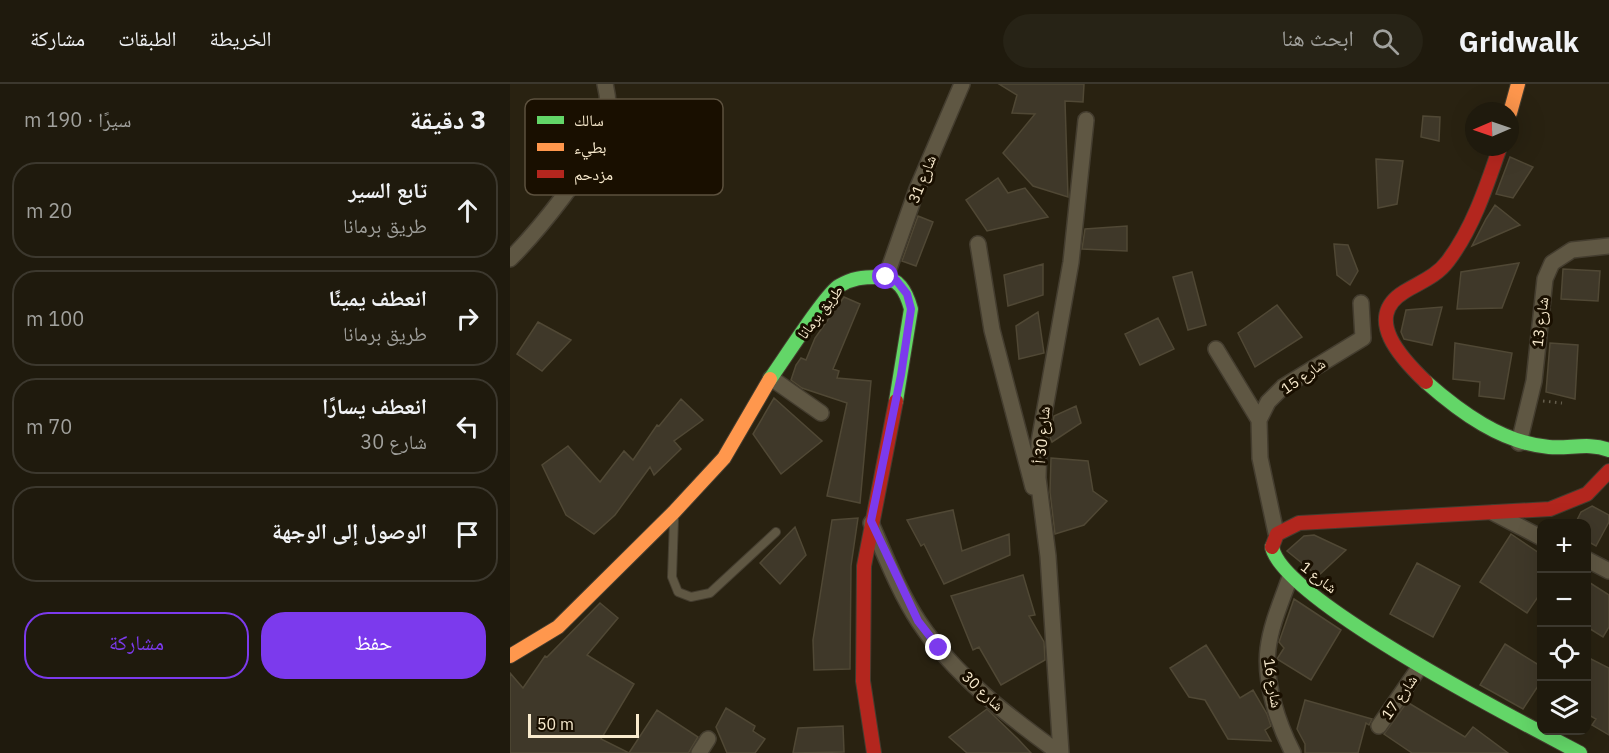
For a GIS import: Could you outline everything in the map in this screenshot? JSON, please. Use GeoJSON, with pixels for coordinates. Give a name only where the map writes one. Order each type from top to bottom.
{"type":"FeatureCollection","features":[{"type":"Feature","properties":{"kind":"street"},"geometry":{"type":"LineString","coordinates":[[605,84],[606,99]]}},
{"type":"Feature","properties":{"kind":"street","name":"شارع 31"},"geometry":{"type":"LineString","coordinates":[[886,277],[917,189],[962,84]]}},
{"type":"Feature","properties":{"kind":"street"},"geometry":{"type":"LineString","coordinates":[[1513,102],[1518,84]]}},
{"type":"Feature","properties":{"kind":"street","name":"شارع 30 أ"},"geometry":{"type":"LineString","coordinates":[[1060,753],[1048,556],[1042,524],[1039,442],[1071,262],[1086,120]]}},
{"type":"Feature","properties":{"kind":"street"},"geometry":{"type":"LineString","coordinates":[[1496,156],[1461,239],[1442,269],[1429,279],[1399,294],[1387,310],[1384,322],[1394,350],[1412,369],[1476,422],[1519,443],[1563,448],[1588,445],[1609,450]]}},
{"type":"Feature","properties":{"kind":"street"},"geometry":{"type":"LineString","coordinates":[[510,259],[529,239],[561,195]]}},
{"type":"Feature","properties":{"kind":"street"},"geometry":{"type":"LineString","coordinates":[[978,244],[992,330],[1042,524]]}},
{"type":"Feature","properties":{"kind":"street","name":"شارع 13"},"geometry":{"type":"LineString","coordinates":[[1519,443],[1533,381],[1545,279],[1552,263],[1572,250],[1609,246]]}},
{"type":"Feature","properties":{"kind":"street","name":"طريق برمانا"},"geometry":{"type":"LineString","coordinates":[[510,656],[558,627],[674,512],[724,458],[771,378],[836,286],[858,277],[886,277]]}},
{"type":"Feature","properties":{"kind":"street"},"geometry":{"type":"LineString","coordinates":[[874,753],[863,681],[863,587],[871,521],[903,364],[911,309],[907,294],[896,280],[886,277]]}},
{"type":"Feature","properties":{"kind":"street","name":"شارع 15"},"geometry":{"type":"LineString","coordinates":[[1259,420],[1269,402],[1284,387],[1316,364],[1363,338],[1361,303]]}},
{"type":"Feature","properties":{"kind":"street"},"geometry":{"type":"LineString","coordinates":[[1216,350],[1259,420],[1260,458],[1276,533],[1286,526],[1299,523],[1539,511],[1582,500],[1609,471]]}},
{"type":"Feature","properties":{"kind":"street"},"geometry":{"type":"LineString","coordinates":[[771,378],[821,413]]}},
{"type":"Feature","properties":{"kind":"street"},"geometry":{"type":"LineString","coordinates":[[1494,513],[1537,535]]}},
{"type":"Feature","properties":{"kind":"street","name":"شارع 30"},"geometry":{"type":"LineString","coordinates":[[871,521],[918,621],[939,648],[985,697],[1060,753]]}},
{"type":"Feature","properties":{"kind":"street","name":"شارع 1"},"geometry":{"type":"LineString","coordinates":[[1276,533],[1271,542],[1274,556],[1290,577],[1358,627],[1419,668],[1580,753]]}},
{"type":"Feature","properties":{"kind":"street"},"geometry":{"type":"LineString","coordinates":[[1591,561],[1609,571]]}},
{"type":"Feature","properties":{"kind":"street","name":"شارع 16"},"geometry":{"type":"LineString","coordinates":[[1290,577],[1271,632],[1268,662],[1279,720],[1293,753]]}},
{"type":"Feature","properties":{"kind":"street","name":"شارع 17"},"geometry":{"type":"LineString","coordinates":[[1379,726],[1419,668]]}},
{"type":"Feature","properties":{"kind":"street"},"geometry":{"type":"LineString","coordinates":[[699,753],[708,739]]}},
{"type":"Feature","properties":{"kind":"lane"},"geometry":{"type":"LineString","coordinates":[[674,512],[672,577],[678,592],[691,597],[710,593],[776,532]]}},
{"type":"Feature","properties":{"kind":"building"},"geometry":{"type":"Polygon","coordinates":[[[999,84],[1084,84],[1083,102],[1065,101],[1068,197],[1033,186],[1003,153],[1035,114],[1012,113],[1017,95],[999,84]]]}},
{"type":"Feature","properties":{"kind":"building"},"geometry":{"type":"Polygon","coordinates":[[[1423,116],[1440,117],[1439,141],[1421,137],[1423,116]]]}},
{"type":"Feature","properties":{"kind":"building"},"geometry":{"type":"Polygon","coordinates":[[[1510,157],[1533,167],[1513,198],[1496,194],[1510,157]]]}},
{"type":"Feature","properties":{"kind":"building"},"geometry":{"type":"Polygon","coordinates":[[[1376,159],[1403,161],[1397,204],[1378,208],[1376,159]]]}},
{"type":"Feature","properties":{"kind":"building"},"geometry":{"type":"Polygon","coordinates":[[[998,178],[1008,193],[1025,188],[1048,217],[987,231],[966,200],[998,178]]]}},
{"type":"Feature","properties":{"kind":"building"},"geometry":{"type":"Polygon","coordinates":[[[1495,205],[1520,225],[1472,246],[1486,219],[1495,205]]]}},
{"type":"Feature","properties":{"kind":"building"},"geometry":{"type":"Polygon","coordinates":[[[918,216],[933,222],[916,266],[902,261],[918,216]]]}},
{"type":"Feature","properties":{"kind":"building"},"geometry":{"type":"Polygon","coordinates":[[[1127,226],[1127,251],[1082,249],[1085,229],[1127,226]]]}},
{"type":"Feature","properties":{"kind":"building"},"geometry":{"type":"Polygon","coordinates":[[[1334,244],[1348,245],[1358,271],[1350,285],[1337,275],[1334,244]]]}},
{"type":"Feature","properties":{"kind":"building"},"geometry":{"type":"Polygon","coordinates":[[[1519,263],[1502,308],[1457,309],[1461,272],[1519,263]]]}},
{"type":"Feature","properties":{"kind":"building"},"geometry":{"type":"Polygon","coordinates":[[[1043,264],[1043,295],[1008,306],[1004,275],[1043,264]]]}},
{"type":"Feature","properties":{"kind":"building"},"geometry":{"type":"Polygon","coordinates":[[[1563,269],[1600,271],[1598,301],[1561,299],[1563,269]]]}},
{"type":"Feature","properties":{"kind":"building"},"geometry":{"type":"Polygon","coordinates":[[[1192,272],[1206,325],[1188,330],[1173,277],[1192,272]]]}},
{"type":"Feature","properties":{"kind":"building"},"geometry":{"type":"Polygon","coordinates":[[[844,297],[860,304],[833,369],[839,371],[837,378],[871,381],[860,503],[827,496],[847,403],[802,388],[791,380],[796,365],[801,358],[806,360],[815,338],[844,297]]]}},
{"type":"Feature","properties":{"kind":"building"},"geometry":{"type":"Polygon","coordinates":[[[1277,305],[1302,337],[1255,367],[1238,333],[1277,305]]]}},
{"type":"Feature","properties":{"kind":"building"},"geometry":{"type":"Polygon","coordinates":[[[1442,307],[1432,345],[1404,339],[1401,332],[1406,310],[1442,307]]]}},
{"type":"Feature","properties":{"kind":"building"},"geometry":{"type":"Polygon","coordinates":[[[1038,312],[1044,353],[1019,359],[1016,326],[1038,312]]]}},
{"type":"Feature","properties":{"kind":"building"},"geometry":{"type":"Polygon","coordinates":[[[1158,318],[1174,349],[1140,365],[1125,334],[1158,318]]]}},
{"type":"Feature","properties":{"kind":"building"},"geometry":{"type":"Polygon","coordinates":[[[538,322],[571,340],[542,371],[517,354],[538,322]]]}},
{"type":"Feature","properties":{"kind":"building"},"geometry":{"type":"Polygon","coordinates":[[[1455,343],[1512,353],[1504,399],[1479,396],[1480,382],[1453,379],[1455,343]]]}},
{"type":"Feature","properties":{"kind":"building"},"geometry":{"type":"Polygon","coordinates":[[[1550,343],[1578,345],[1575,399],[1546,392],[1550,343]]]}},
{"type":"Feature","properties":{"kind":"building"},"geometry":{"type":"Polygon","coordinates":[[[774,398],[822,441],[781,474],[753,434],[774,398]]]}},
{"type":"Feature","properties":{"kind":"building"},"geometry":{"type":"Polygon","coordinates":[[[681,399],[703,420],[674,441],[681,449],[654,475],[650,467],[615,515],[594,534],[566,515],[542,465],[568,446],[600,482],[624,451],[633,460],[657,425],[659,426],[681,399]]]}},
{"type":"Feature","properties":{"kind":"building"},"geometry":{"type":"Polygon","coordinates":[[[1076,406],[1081,423],[1052,442],[1050,437],[1054,416],[1076,406]]]}},
{"type":"Feature","properties":{"kind":"building"},"geometry":{"type":"Polygon","coordinates":[[[1051,458],[1088,461],[1093,491],[1107,501],[1084,525],[1055,534],[1050,492],[1051,458]]]}},
{"type":"Feature","properties":{"kind":"building"},"geometry":{"type":"Polygon","coordinates":[[[1592,506],[1609,515],[1609,522],[1596,546],[1591,543],[1591,519],[1578,519],[1581,512],[1592,506]]]}},
{"type":"Feature","properties":{"kind":"building"},"geometry":{"type":"Polygon","coordinates":[[[953,510],[962,551],[1009,534],[1010,555],[944,584],[924,544],[921,546],[907,520],[953,510]]]}},
{"type":"Feature","properties":{"kind":"building"},"geometry":{"type":"Polygon","coordinates":[[[858,518],[851,566],[850,669],[814,670],[813,640],[832,520],[858,518]]]}},
{"type":"Feature","properties":{"kind":"building"},"geometry":{"type":"Polygon","coordinates":[[[795,527],[806,555],[780,584],[760,563],[795,527]]]}},
{"type":"Feature","properties":{"kind":"building"},"geometry":{"type":"Polygon","coordinates":[[[1511,534],[1537,552],[1537,598],[1527,613],[1480,582],[1511,534]]]}},
{"type":"Feature","properties":{"kind":"building"},"geometry":{"type":"Polygon","coordinates":[[[1314,535],[1346,550],[1318,576],[1287,551],[1304,536],[1314,535]]]}},
{"type":"Feature","properties":{"kind":"building"},"geometry":{"type":"Polygon","coordinates":[[[1417,563],[1460,586],[1433,637],[1390,614],[1417,563]]]}},
{"type":"Feature","properties":{"kind":"building"},"geometry":{"type":"Polygon","coordinates":[[[1023,575],[1035,615],[1029,616],[1044,642],[1045,660],[1001,685],[979,647],[973,650],[951,596],[1023,575]]]}},
{"type":"Feature","properties":{"kind":"building"},"geometry":{"type":"Polygon","coordinates":[[[1591,584],[1609,595],[1609,627],[1603,637],[1591,630],[1591,584]]]}},
{"type":"Feature","properties":{"kind":"building"},"geometry":{"type":"Polygon","coordinates":[[[1294,599],[1341,630],[1311,680],[1277,659],[1284,648],[1279,642],[1294,599]]]}},
{"type":"Feature","properties":{"kind":"building"},"geometry":{"type":"Polygon","coordinates":[[[600,603],[618,618],[587,655],[634,684],[601,739],[629,753],[510,753],[510,673],[523,688],[545,656],[547,657],[600,603]]]}},
{"type":"Feature","properties":{"kind":"building"},"geometry":{"type":"Polygon","coordinates":[[[1505,644],[1537,664],[1537,688],[1523,709],[1480,685],[1505,644]]]}},
{"type":"Feature","properties":{"kind":"building"},"geometry":{"type":"Polygon","coordinates":[[[1206,645],[1240,698],[1253,690],[1267,714],[1271,726],[1265,730],[1271,741],[1228,739],[1205,700],[1189,697],[1170,668],[1206,645]]]}},
{"type":"Feature","properties":{"kind":"building"},"geometry":{"type":"Polygon","coordinates":[[[1591,659],[1609,668],[1609,735],[1592,725],[1596,719],[1591,716],[1591,659]]]}},
{"type":"Feature","properties":{"kind":"building"},"geometry":{"type":"Polygon","coordinates":[[[1305,700],[1372,719],[1369,725],[1366,723],[1358,753],[1305,753],[1305,744],[1297,729],[1305,700]]]}},
{"type":"Feature","properties":{"kind":"building"},"geometry":{"type":"Polygon","coordinates":[[[1407,702],[1465,737],[1473,727],[1508,753],[1412,753],[1384,734],[1407,702]]]}},
{"type":"Feature","properties":{"kind":"building"},"geometry":{"type":"Polygon","coordinates":[[[726,708],[755,726],[753,731],[765,739],[755,753],[727,753],[716,727],[726,708]]]}},
{"type":"Feature","properties":{"kind":"building"},"geometry":{"type":"Polygon","coordinates":[[[987,709],[1031,753],[967,753],[949,737],[987,709]]]}},
{"type":"Feature","properties":{"kind":"building"},"geometry":{"type":"Polygon","coordinates":[[[657,710],[698,737],[689,753],[629,753],[657,710]]]}},
{"type":"Feature","properties":{"kind":"building"},"geometry":{"type":"Polygon","coordinates":[[[843,726],[844,752],[793,753],[798,728],[843,726]]]}},
{"type":"Feature","properties":{"kind":"traffic: fast"},"geometry":{"type":"LineString","coordinates":[[770,379],[815,314],[839,286],[867,277],[891,279],[901,286],[911,309],[896,401]]}},
{"type":"Feature","properties":{"kind":"traffic: fast"},"geometry":{"type":"LineString","coordinates":[[1426,382],[1467,415],[1498,433],[1549,447],[1594,446],[1609,450]]}},
{"type":"Feature","properties":{"kind":"traffic: fast"},"geometry":{"type":"LineString","coordinates":[[1272,547],[1286,570],[1317,597],[1359,628],[1461,689],[1580,753]]}},
{"type":"Feature","properties":{"kind":"traffic: slow"},"geometry":{"type":"LineString","coordinates":[[1513,102],[1518,84]]}},
{"type":"Feature","properties":{"kind":"traffic: slow"},"geometry":{"type":"LineString","coordinates":[[510,656],[558,627],[674,512],[724,458],[770,379]]}},
{"type":"Feature","properties":{"kind":"traffic: jam"},"geometry":{"type":"LineString","coordinates":[[1426,382],[1398,351],[1386,326],[1386,314],[1392,302],[1404,292],[1428,279],[1448,261],[1465,235],[1479,206],[1497,156]]}},
{"type":"Feature","properties":{"kind":"traffic: jam"},"geometry":{"type":"LineString","coordinates":[[874,753],[863,681],[864,566],[896,401]]}},
{"type":"Feature","properties":{"kind":"traffic: jam"},"geometry":{"type":"LineString","coordinates":[[1272,547],[1277,534],[1299,523],[1550,509],[1587,494],[1609,471]]}},
{"type":"Feature","properties":{"kind":"route"},"geometry":{"type":"LineString","coordinates":[[886,277],[896,280],[907,294],[911,309],[901,375],[871,521],[888,562],[918,621],[939,648]]}}]}
